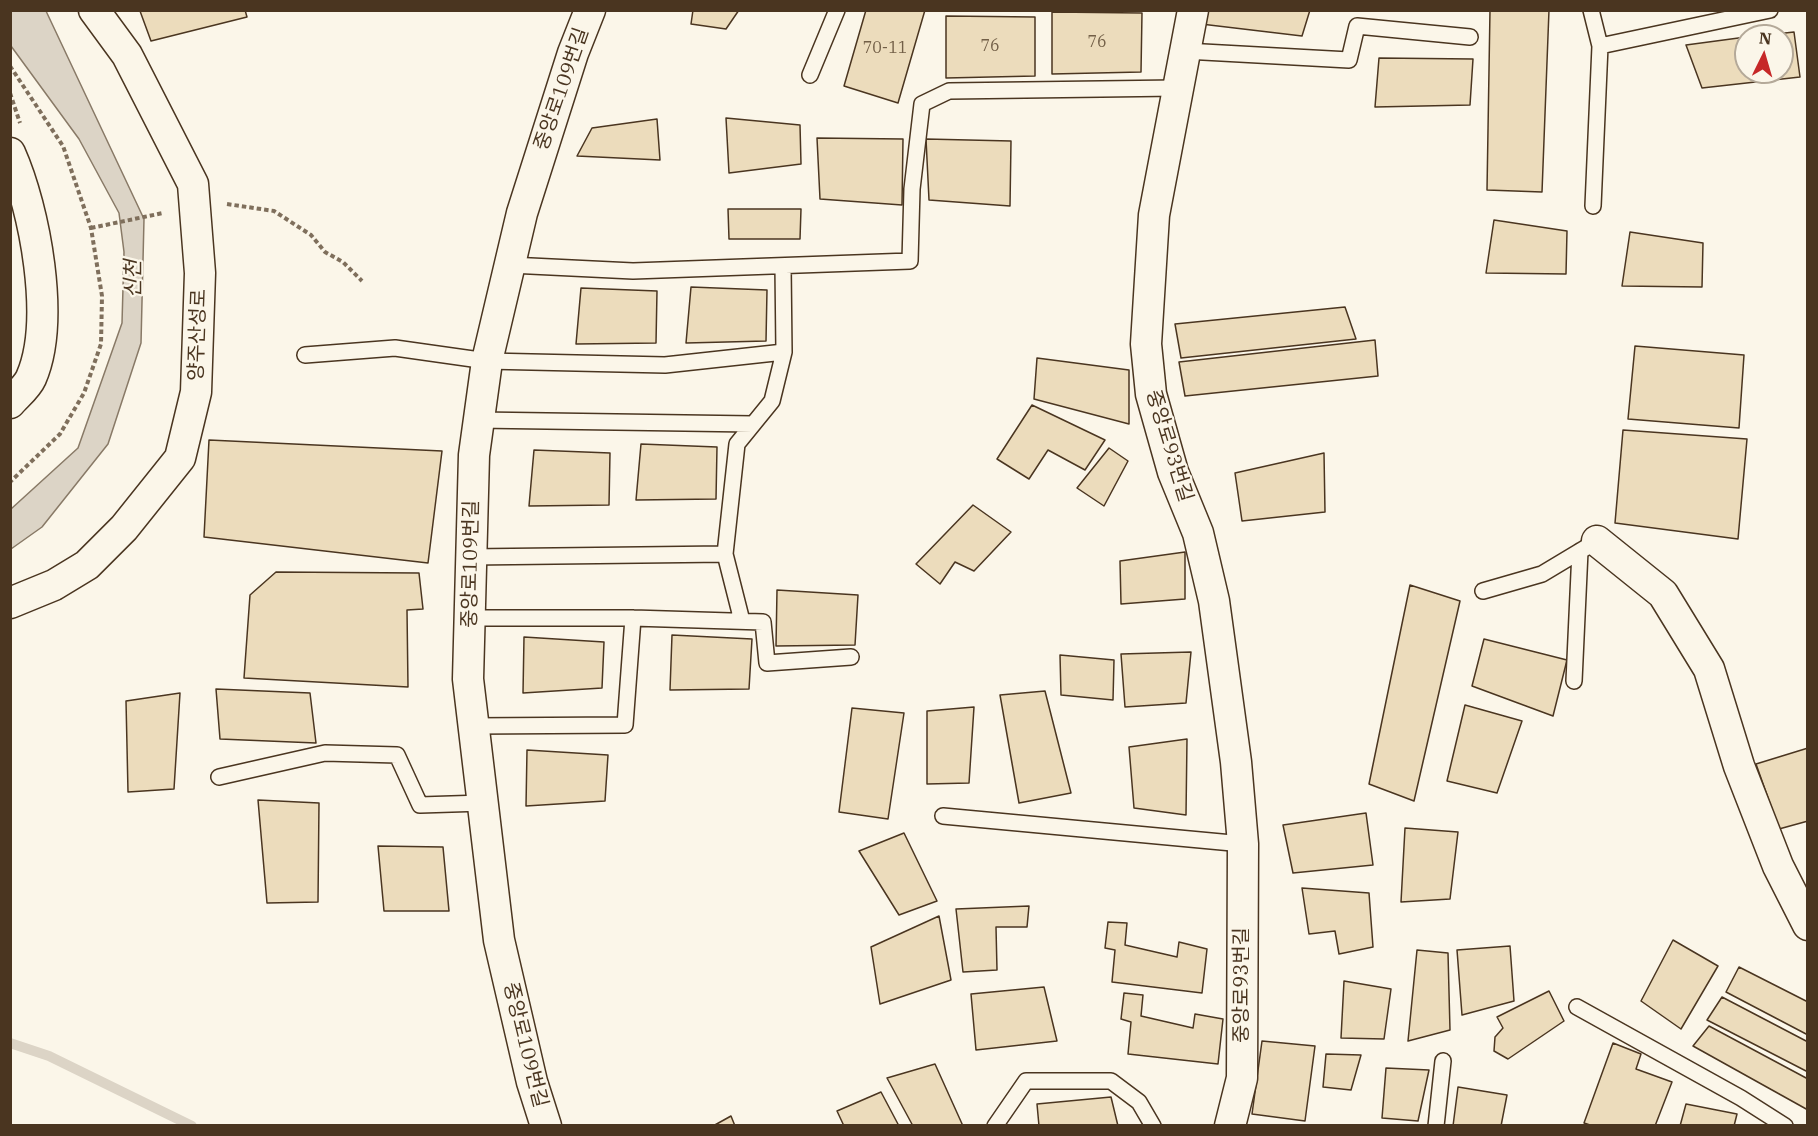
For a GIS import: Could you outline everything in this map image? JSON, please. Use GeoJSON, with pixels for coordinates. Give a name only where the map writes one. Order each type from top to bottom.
{"type":"FeatureCollection","features":[{"type":"Feature","properties":{"kind":"street","name":"양주산성로"},"geometry":{"type":"LineString","coordinates":[[10,603],[54,585],[87,565],[124,528],[180,459],[196,392],[200,273],[193,184],[127,55],[94,10]]}},
{"type":"Feature","properties":{"kind":"street","name":"중앙로109번길"},"geometry":{"type":"LineString","coordinates":[[546,1125],[532,1082],[499,940],[468,679],[474,455],[487,361],[522,213],[573,53],[590,10]]}},
{"type":"Feature","properties":{"kind":"street","name":"중앙로93번길"},"geometry":{"type":"LineString","coordinates":[[1193,10],[1154,215],[1146,344],[1151,394],[1173,472],[1198,533],[1214,601],[1236,762],[1243,844],[1242,1078],[1230,1125]]}},
{"type":"Feature","properties":{"kind":"street"},"geometry":{"type":"LineString","coordinates":[[10,153],[17,168],[31,224],[41,278],[44,324],[31,379],[10,403]]}},
{"type":"Feature","properties":{"kind":"street"},"geometry":{"type":"LineString","coordinates":[[1588,546],[1663,594],[1709,669],[1739,766],[1778,866],[1808,925]]}},
{"type":"Feature","properties":{"kind":"lane"},"geometry":{"type":"LineString","coordinates":[[810,75],[837,10]]}},
{"type":"Feature","properties":{"kind":"lane"},"geometry":{"type":"LineString","coordinates":[[1591,10],[1600,46],[1593,206]]}},
{"type":"Feature","properties":{"kind":"lane"},"geometry":{"type":"LineString","coordinates":[[1600,46],[1770,10]]}},
{"type":"Feature","properties":{"kind":"lane"},"geometry":{"type":"LineString","coordinates":[[1185,51],[1349,60],[1357,26],[1470,37]]}},
{"type":"Feature","properties":{"kind":"lane"},"geometry":{"type":"LineString","coordinates":[[510,265],[633,271],[910,261],[912,189],[922,104],[948,91],[1177,88]]}},
{"type":"Feature","properties":{"kind":"lane"},"geometry":{"type":"LineString","coordinates":[[742,621],[725,554],[737,444],[772,401],[784,351],[783,266]]}},
{"type":"Feature","properties":{"kind":"lane"},"geometry":{"type":"LineString","coordinates":[[305,355],[395,348],[487,361],[665,365],[784,351]]}},
{"type":"Feature","properties":{"kind":"lane"},"geometry":{"type":"LineString","coordinates":[[478,420],[753,424]]}},
{"type":"Feature","properties":{"kind":"lane"},"geometry":{"type":"LineString","coordinates":[[1483,591],[1542,574],[1588,546]]}},
{"type":"Feature","properties":{"kind":"lane"},"geometry":{"type":"LineString","coordinates":[[1574,681],[1588,546]]}},
{"type":"Feature","properties":{"kind":"lane"},"geometry":{"type":"LineString","coordinates":[[470,557],[725,554]]}},
{"type":"Feature","properties":{"kind":"lane"},"geometry":{"type":"LineString","coordinates":[[469,618],[633,618],[764,622],[767,663],[851,657]]}},
{"type":"Feature","properties":{"kind":"lane"},"geometry":{"type":"LineString","coordinates":[[474,726],[625,725],[633,618]]}},
{"type":"Feature","properties":{"kind":"lane"},"geometry":{"type":"LineString","coordinates":[[219,777],[325,753],[397,755],[420,805],[483,803]]}},
{"type":"Feature","properties":{"kind":"lane"},"geometry":{"type":"LineString","coordinates":[[943,816],[1243,844]]}},
{"type":"Feature","properties":{"kind":"lane"},"geometry":{"type":"LineString","coordinates":[[1577,1007],[1785,1125]]}},
{"type":"Feature","properties":{"kind":"lane"},"geometry":{"type":"LineString","coordinates":[[1436,1125],[1443,1061]]}},
{"type":"Feature","properties":{"kind":"lane"},"geometry":{"type":"LineString","coordinates":[[990,1122],[1026,1081],[1112,1081],[1139,1102],[1153,1125]]}},
{"type":"Feature","properties":{"kind":"path"},"geometry":{"type":"LineString","coordinates":[[231,204],[274,211],[311,235],[325,252],[343,262],[362,281]]}},
{"type":"Feature","properties":{"kind":"path"},"geometry":{"type":"LineString","coordinates":[[91,228],[152,216]]}},
{"type":"Feature","properties":{"kind":"water","name":"신천"},"geometry":{"type":"Polygon","coordinates":[[[11,10],[46,11],[144,219],[141,343],[108,444],[42,527],[11,549],[11,509],[78,448],[122,323],[124,252],[119,213],[79,139],[11,46],[11,10]]]}},
{"type":"Feature","properties":{"kind":"building"},"geometry":{"type":"Polygon","coordinates":[[[245,10],[247,17],[151,41],[140,11],[245,10]]]}},
{"type":"Feature","properties":{"kind":"building"},"geometry":{"type":"Polygon","coordinates":[[[693,10],[739,10],[726,29],[691,24],[693,10]]]}},
{"type":"Feature","properties":{"kind":"building"},"geometry":{"type":"Polygon","coordinates":[[[866,10],[925,10],[898,103],[844,86],[866,10]]]}},
{"type":"Feature","properties":{"kind":"building"},"geometry":{"type":"Polygon","coordinates":[[[1205,10],[1310,10],[1302,36],[1201,24],[1205,10]]]}},
{"type":"Feature","properties":{"kind":"building"},"geometry":{"type":"Polygon","coordinates":[[[1490,10],[1549,10],[1542,192],[1487,190],[1490,10]]]}},
{"type":"Feature","properties":{"kind":"building"},"geometry":{"type":"Polygon","coordinates":[[[1052,12],[1142,13],[1141,72],[1052,74],[1052,12]]]}},
{"type":"Feature","properties":{"kind":"building"},"geometry":{"type":"Polygon","coordinates":[[[946,16],[1035,17],[1035,76],[946,78],[946,16]]]}},
{"type":"Feature","properties":{"kind":"building"},"geometry":{"type":"Polygon","coordinates":[[[1794,32],[1800,77],[1794,78],[1794,32]]]}},
{"type":"Feature","properties":{"kind":"building"},"geometry":{"type":"Polygon","coordinates":[[[1734,39],[1734,84],[1738,84],[1702,88],[1686,45],[1734,39]]]}},
{"type":"Feature","properties":{"kind":"building"},"geometry":{"type":"Polygon","coordinates":[[[1379,58],[1473,59],[1470,105],[1375,107],[1379,58]]]}},
{"type":"Feature","properties":{"kind":"building"},"geometry":{"type":"Polygon","coordinates":[[[726,118],[800,125],[801,164],[729,173],[726,118]]]}},
{"type":"Feature","properties":{"kind":"building"},"geometry":{"type":"Polygon","coordinates":[[[657,119],[660,160],[577,156],[592,128],[657,119]]]}},
{"type":"Feature","properties":{"kind":"building"},"geometry":{"type":"Polygon","coordinates":[[[817,138],[903,139],[902,205],[820,199],[817,138]]]}},
{"type":"Feature","properties":{"kind":"building"},"geometry":{"type":"Polygon","coordinates":[[[926,139],[1011,141],[1010,206],[929,200],[926,139]]]}},
{"type":"Feature","properties":{"kind":"building"},"geometry":{"type":"Polygon","coordinates":[[[728,209],[801,209],[800,239],[729,239],[728,209]]]}},
{"type":"Feature","properties":{"kind":"building"},"geometry":{"type":"Polygon","coordinates":[[[1494,220],[1567,231],[1566,274],[1486,273],[1494,220]]]}},
{"type":"Feature","properties":{"kind":"building"},"geometry":{"type":"Polygon","coordinates":[[[1630,232],[1703,243],[1702,287],[1622,286],[1630,232]]]}},
{"type":"Feature","properties":{"kind":"building"},"geometry":{"type":"Polygon","coordinates":[[[691,287],[767,290],[766,341],[686,343],[691,287]]]}},
{"type":"Feature","properties":{"kind":"building"},"geometry":{"type":"Polygon","coordinates":[[[581,288],[657,291],[656,343],[576,344],[581,288]]]}},
{"type":"Feature","properties":{"kind":"building"},"geometry":{"type":"Polygon","coordinates":[[[1345,307],[1356,339],[1181,358],[1175,324],[1345,307]]]}},
{"type":"Feature","properties":{"kind":"building"},"geometry":{"type":"Polygon","coordinates":[[[1375,340],[1378,376],[1185,396],[1179,362],[1375,340]]]}},
{"type":"Feature","properties":{"kind":"building"},"geometry":{"type":"Polygon","coordinates":[[[1635,346],[1744,355],[1739,428],[1628,419],[1635,346]]]}},
{"type":"Feature","properties":{"kind":"building"},"geometry":{"type":"Polygon","coordinates":[[[1037,358],[1129,370],[1129,424],[1034,399],[1037,358]]]}},
{"type":"Feature","properties":{"kind":"building"},"geometry":{"type":"Polygon","coordinates":[[[1032,405],[1105,440],[1085,470],[1048,450],[1029,479],[997,459],[1032,405]]]}},
{"type":"Feature","properties":{"kind":"building"},"geometry":{"type":"Polygon","coordinates":[[[1623,430],[1747,439],[1738,539],[1615,523],[1623,430]]]}},
{"type":"Feature","properties":{"kind":"building"},"geometry":{"type":"Polygon","coordinates":[[[209,440],[442,451],[428,563],[204,537],[209,440]]]}},
{"type":"Feature","properties":{"kind":"building"},"geometry":{"type":"Polygon","coordinates":[[[641,444],[717,447],[716,499],[636,500],[641,444]]]}},
{"type":"Feature","properties":{"kind":"building"},"geometry":{"type":"Polygon","coordinates":[[[1109,448],[1128,461],[1104,506],[1077,488],[1109,448]]]}},
{"type":"Feature","properties":{"kind":"building"},"geometry":{"type":"Polygon","coordinates":[[[534,450],[610,453],[609,505],[529,506],[534,450]]]}},
{"type":"Feature","properties":{"kind":"building"},"geometry":{"type":"Polygon","coordinates":[[[1324,453],[1325,512],[1242,521],[1235,473],[1324,453]]]}},
{"type":"Feature","properties":{"kind":"building"},"geometry":{"type":"Polygon","coordinates":[[[973,505],[1011,532],[974,571],[955,562],[940,584],[916,564],[973,505]]]}},
{"type":"Feature","properties":{"kind":"building"},"geometry":{"type":"Polygon","coordinates":[[[1185,552],[1185,599],[1121,604],[1120,561],[1185,552]]]}},
{"type":"Feature","properties":{"kind":"building"},"geometry":{"type":"Polygon","coordinates":[[[276,572],[419,573],[423,609],[407,610],[408,687],[244,678],[250,595],[276,572]]]}},
{"type":"Feature","properties":{"kind":"building"},"geometry":{"type":"Polygon","coordinates":[[[1410,585],[1460,601],[1414,801],[1369,784],[1410,585]]]}},
{"type":"Feature","properties":{"kind":"building"},"geometry":{"type":"Polygon","coordinates":[[[777,590],[858,595],[855,645],[776,646],[777,590]]]}},
{"type":"Feature","properties":{"kind":"building"},"geometry":{"type":"Polygon","coordinates":[[[672,635],[752,639],[749,689],[670,690],[672,635]]]}},
{"type":"Feature","properties":{"kind":"building"},"geometry":{"type":"Polygon","coordinates":[[[524,637],[604,642],[602,688],[523,693],[524,637]]]}},
{"type":"Feature","properties":{"kind":"building"},"geometry":{"type":"Polygon","coordinates":[[[1484,639],[1567,660],[1553,716],[1472,686],[1484,639]]]}},
{"type":"Feature","properties":{"kind":"building"},"geometry":{"type":"Polygon","coordinates":[[[1191,652],[1186,703],[1125,707],[1121,654],[1191,652]]]}},
{"type":"Feature","properties":{"kind":"building"},"geometry":{"type":"Polygon","coordinates":[[[1060,655],[1114,660],[1113,700],[1061,695],[1060,655]]]}},
{"type":"Feature","properties":{"kind":"building"},"geometry":{"type":"Polygon","coordinates":[[[216,689],[310,693],[316,743],[220,739],[216,689]]]}},
{"type":"Feature","properties":{"kind":"building"},"geometry":{"type":"Polygon","coordinates":[[[1045,691],[1071,793],[1019,803],[1000,695],[1045,691]]]}},
{"type":"Feature","properties":{"kind":"building"},"geometry":{"type":"Polygon","coordinates":[[[180,693],[174,789],[128,792],[126,701],[180,693]]]}},
{"type":"Feature","properties":{"kind":"building"},"geometry":{"type":"Polygon","coordinates":[[[1465,705],[1522,721],[1497,793],[1447,781],[1465,705]]]}},
{"type":"Feature","properties":{"kind":"building"},"geometry":{"type":"Polygon","coordinates":[[[974,707],[969,783],[927,784],[927,711],[974,707]]]}},
{"type":"Feature","properties":{"kind":"building"},"geometry":{"type":"Polygon","coordinates":[[[852,708],[904,713],[888,819],[839,812],[852,708]]]}},
{"type":"Feature","properties":{"kind":"building"},"geometry":{"type":"Polygon","coordinates":[[[1187,739],[1186,815],[1134,808],[1129,747],[1187,739]]]}},
{"type":"Feature","properties":{"kind":"building"},"geometry":{"type":"Polygon","coordinates":[[[1808,748],[1808,821],[1779,829],[1756,764],[1808,748]]]}},
{"type":"Feature","properties":{"kind":"building"},"geometry":{"type":"Polygon","coordinates":[[[527,750],[608,755],[605,801],[526,806],[527,750]]]}},
{"type":"Feature","properties":{"kind":"building"},"geometry":{"type":"Polygon","coordinates":[[[258,800],[319,803],[318,902],[267,903],[258,800]]]}},
{"type":"Feature","properties":{"kind":"building"},"geometry":{"type":"Polygon","coordinates":[[[1366,813],[1373,865],[1293,873],[1283,825],[1366,813]]]}},
{"type":"Feature","properties":{"kind":"building"},"geometry":{"type":"Polygon","coordinates":[[[1405,828],[1458,832],[1450,899],[1401,902],[1405,828]]]}},
{"type":"Feature","properties":{"kind":"building"},"geometry":{"type":"Polygon","coordinates":[[[904,833],[937,901],[899,915],[859,851],[904,833]]]}},
{"type":"Feature","properties":{"kind":"building"},"geometry":{"type":"Polygon","coordinates":[[[378,846],[443,847],[449,911],[384,911],[378,846]]]}},
{"type":"Feature","properties":{"kind":"building"},"geometry":{"type":"Polygon","coordinates":[[[1302,888],[1369,893],[1373,947],[1339,954],[1335,931],[1309,934],[1302,888]]]}},
{"type":"Feature","properties":{"kind":"building"},"geometry":{"type":"Polygon","coordinates":[[[1029,906],[1027,927],[996,927],[997,970],[963,972],[956,909],[1029,906]]]}},
{"type":"Feature","properties":{"kind":"building"},"geometry":{"type":"Polygon","coordinates":[[[939,916],[951,980],[880,1004],[871,947],[939,916]]]}},
{"type":"Feature","properties":{"kind":"building"},"geometry":{"type":"Polygon","coordinates":[[[1108,922],[1127,923],[1125,945],[1177,957],[1179,942],[1207,949],[1202,993],[1112,982],[1115,950],[1105,948],[1108,922]]]}},
{"type":"Feature","properties":{"kind":"building"},"geometry":{"type":"Polygon","coordinates":[[[1673,940],[1718,966],[1681,1029],[1641,1001],[1673,940]]]}},
{"type":"Feature","properties":{"kind":"building"},"geometry":{"type":"Polygon","coordinates":[[[1510,946],[1514,1001],[1462,1015],[1457,950],[1510,946]]]}},
{"type":"Feature","properties":{"kind":"building"},"geometry":{"type":"Polygon","coordinates":[[[1417,950],[1448,953],[1450,1030],[1408,1041],[1417,950]]]}},
{"type":"Feature","properties":{"kind":"building"},"geometry":{"type":"Polygon","coordinates":[[[1739,967],[1808,1002],[1808,1035],[1726,992],[1739,967]]]}},
{"type":"Feature","properties":{"kind":"building"},"geometry":{"type":"Polygon","coordinates":[[[1344,981],[1391,989],[1384,1039],[1341,1038],[1344,981]]]}},
{"type":"Feature","properties":{"kind":"building"},"geometry":{"type":"Polygon","coordinates":[[[1044,987],[1057,1041],[976,1050],[971,994],[1044,987]]]}},
{"type":"Feature","properties":{"kind":"building"},"geometry":{"type":"Polygon","coordinates":[[[1549,991],[1564,1021],[1508,1059],[1494,1051],[1495,1037],[1503,1028],[1497,1017],[1549,991]]]}},
{"type":"Feature","properties":{"kind":"building"},"geometry":{"type":"Polygon","coordinates":[[[1124,993],[1143,995],[1141,1016],[1193,1028],[1195,1014],[1223,1019],[1218,1064],[1128,1054],[1131,1022],[1121,1019],[1124,993]]]}},
{"type":"Feature","properties":{"kind":"building"},"geometry":{"type":"Polygon","coordinates":[[[1722,997],[1808,1042],[1808,1072],[1707,1020],[1722,997]]]}},
{"type":"Feature","properties":{"kind":"building"},"geometry":{"type":"Polygon","coordinates":[[[1709,1026],[1808,1079],[1808,1110],[1693,1046],[1709,1026]]]}},
{"type":"Feature","properties":{"kind":"building"},"geometry":{"type":"Polygon","coordinates":[[[1262,1041],[1315,1046],[1305,1121],[1252,1114],[1262,1041]]]}},
{"type":"Feature","properties":{"kind":"building"},"geometry":{"type":"Polygon","coordinates":[[[1613,1043],[1641,1054],[1636,1069],[1672,1082],[1655,1126],[1593,1126],[1584,1123],[1613,1043]]]}},
{"type":"Feature","properties":{"kind":"building"},"geometry":{"type":"Polygon","coordinates":[[[1326,1054],[1361,1055],[1351,1090],[1323,1087],[1326,1054]]]}},
{"type":"Feature","properties":{"kind":"building"},"geometry":{"type":"Polygon","coordinates":[[[935,1064],[963,1126],[913,1126],[887,1078],[935,1064]]]}},
{"type":"Feature","properties":{"kind":"building"},"geometry":{"type":"Polygon","coordinates":[[[1386,1068],[1429,1070],[1418,1121],[1382,1118],[1386,1068]]]}},
{"type":"Feature","properties":{"kind":"building"},"geometry":{"type":"Polygon","coordinates":[[[1458,1087],[1507,1095],[1501,1126],[1453,1126],[1458,1087]]]}},
{"type":"Feature","properties":{"kind":"building"},"geometry":{"type":"Polygon","coordinates":[[[881,1092],[899,1126],[844,1126],[837,1111],[881,1092]]]}},
{"type":"Feature","properties":{"kind":"building"},"geometry":{"type":"Polygon","coordinates":[[[1111,1097],[1118,1126],[1039,1126],[1037,1104],[1111,1097]]]}},
{"type":"Feature","properties":{"kind":"building"},"geometry":{"type":"Polygon","coordinates":[[[1686,1104],[1737,1114],[1734,1126],[1680,1126],[1686,1104]]]}},
{"type":"Feature","properties":{"kind":"building"},"geometry":{"type":"Polygon","coordinates":[[[731,1116],[735,1126],[713,1126],[731,1116]]]}},
{"type":"Feature","properties":{"kind":"waterway"},"geometry":{"type":"LineString","coordinates":[[10,1043],[49,1056],[192,1126]]}}]}
